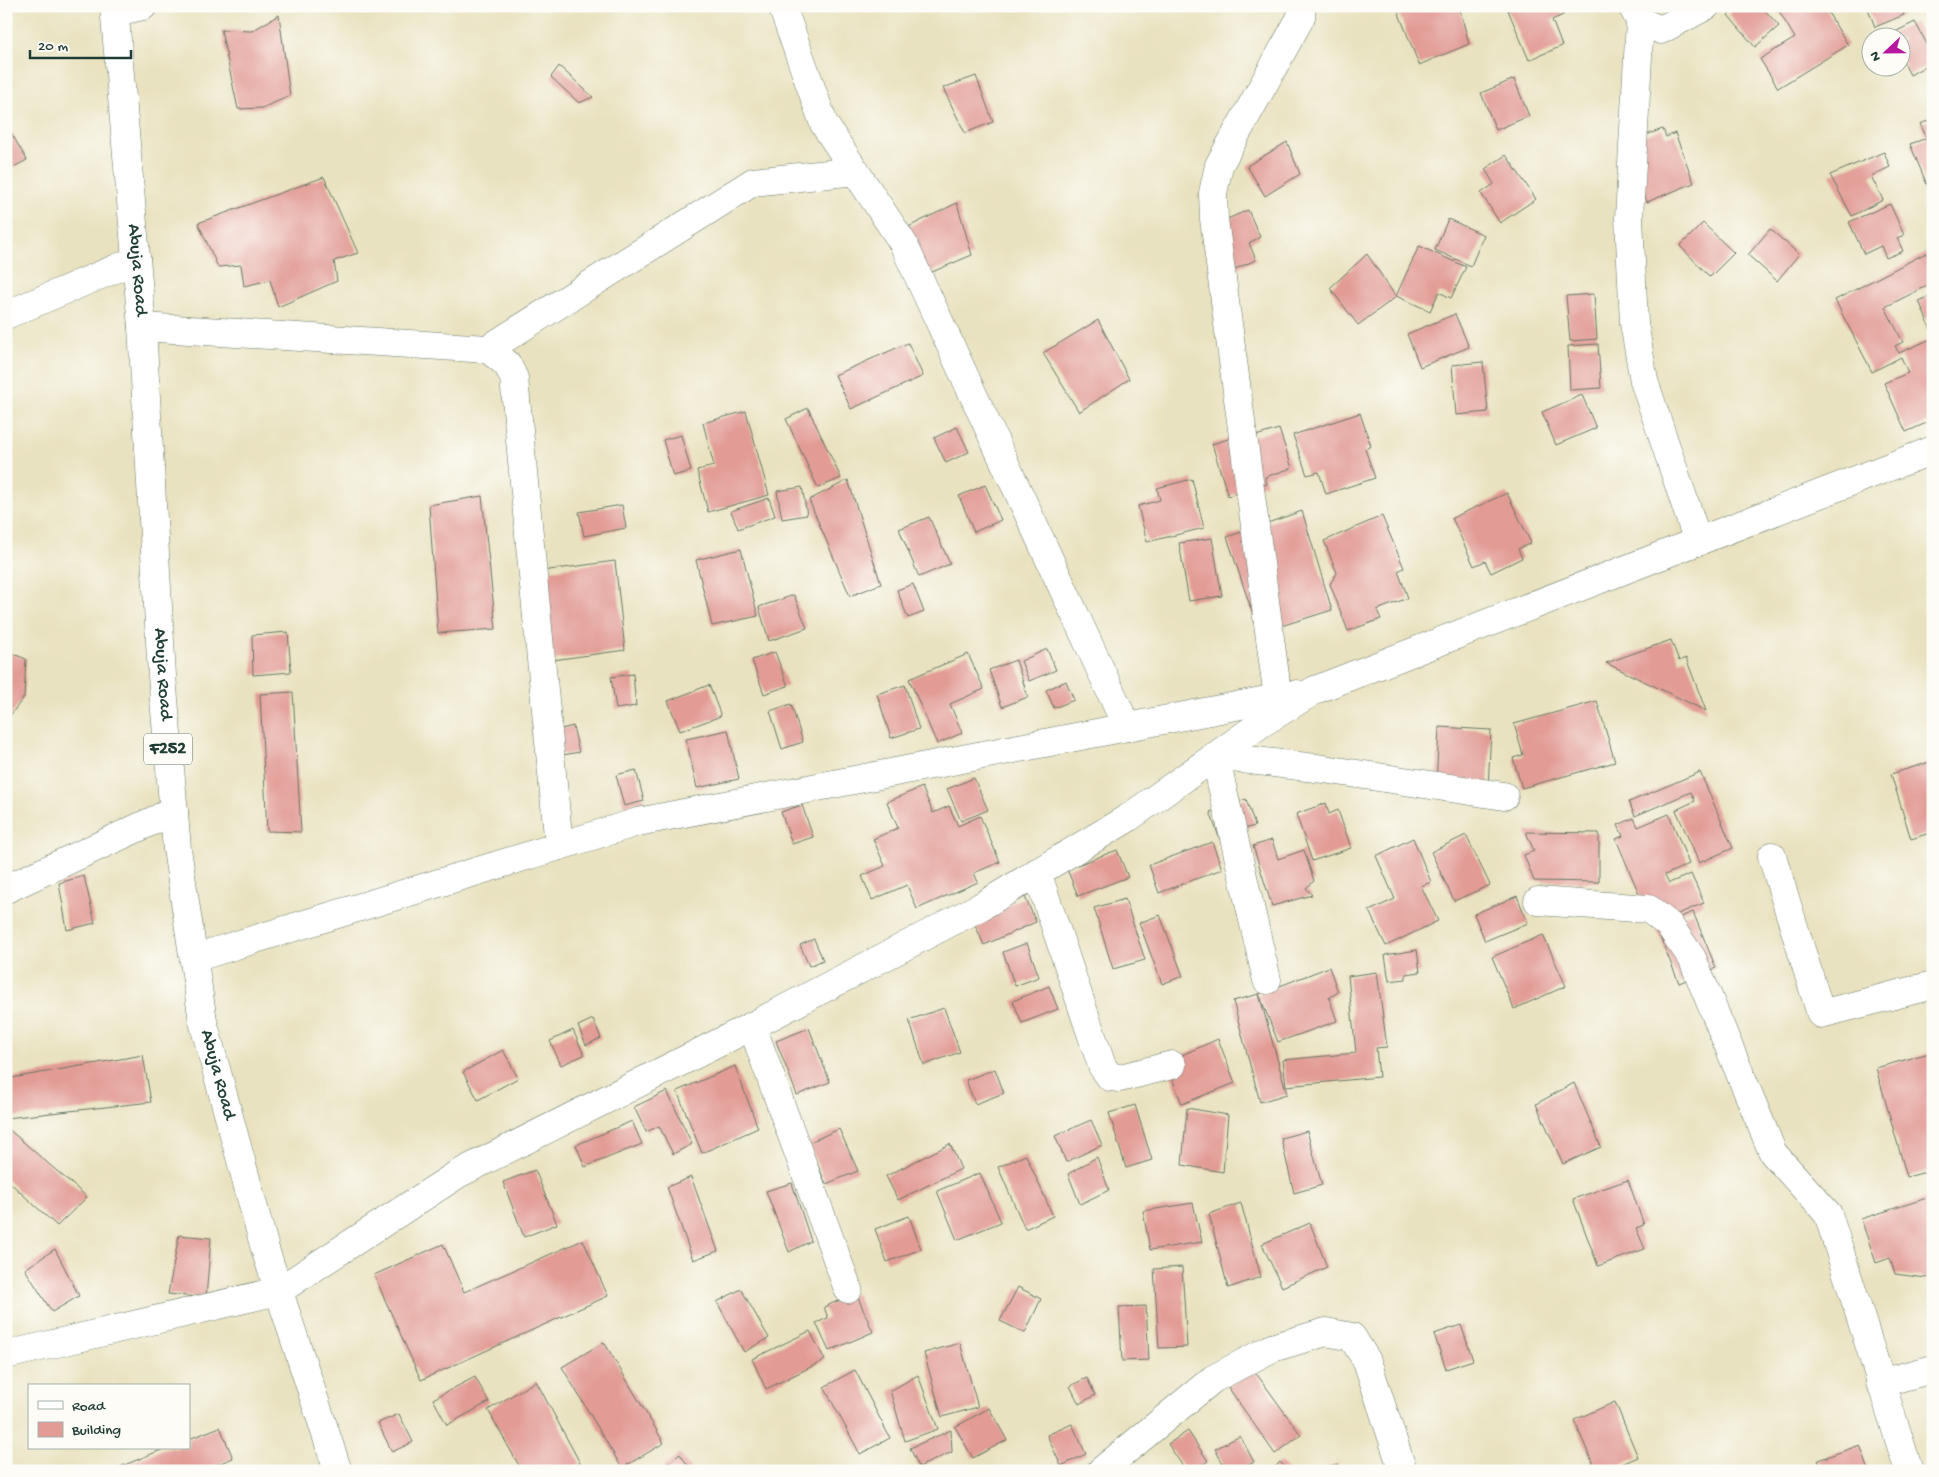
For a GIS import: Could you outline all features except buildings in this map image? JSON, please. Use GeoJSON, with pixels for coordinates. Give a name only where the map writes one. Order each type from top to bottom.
{"type":"FeatureCollection","features":[{"type":"Feature","properties":{"kind":"street"},"geometry":{"type":"LineString","coordinates":[[114,9],[142,6]]}},
{"type":"Feature","properties":{"kind":"street"},"geometry":{"type":"LineString","coordinates":[[782,6],[824,124],[903,243],[1127,727]]}},
{"type":"Feature","properties":{"kind":"street"},"geometry":{"type":"LineString","coordinates":[[1278,698],[1215,228],[1213,193],[1219,165],[1301,17],[1302,6]]}},
{"type":"Feature","properties":{"kind":"street"},"geometry":{"type":"LineString","coordinates":[[1636,14],[1660,30],[1706,6]]}},
{"type":"Feature","properties":{"kind":"street","name":"Abuja Road"},"geometry":{"type":"LineString","coordinates":[[114,9],[142,327],[162,676],[177,849],[203,1021],[278,1291],[338,1471]]}},
{"type":"Feature","properties":{"kind":"street"},"geometry":{"type":"LineString","coordinates":[[1636,14],[1629,218],[1634,323],[1644,381],[1698,542]]}},
{"type":"Feature","properties":{"kind":"street"},"geometry":{"type":"LineString","coordinates":[[488,349],[753,182],[856,171]]}},
{"type":"Feature","properties":{"kind":"street"},"geometry":{"type":"LineString","coordinates":[[6,315],[136,260]]}},
{"type":"Feature","properties":{"kind":"street"},"geometry":{"type":"LineString","coordinates":[[142,327],[488,349],[508,364],[514,378],[559,846]]}},
{"type":"Feature","properties":{"kind":"street"},"geometry":{"type":"LineString","coordinates":[[194,958],[638,822],[1315,690],[1933,450]]}},
{"type":"Feature","properties":{"kind":"street"},"geometry":{"type":"LineString","coordinates":[[6,1355],[278,1291],[458,1174],[752,1026],[980,907],[1128,818],[1262,723],[1315,690]]}},
{"type":"Feature","properties":{"kind":"street"},"geometry":{"type":"LineString","coordinates":[[1215,756],[1324,769],[1504,796]]}},
{"type":"Feature","properties":{"kind":"street"},"geometry":{"type":"LineString","coordinates":[[1215,756],[1267,980]]}},
{"type":"Feature","properties":{"kind":"street"},"geometry":{"type":"LineString","coordinates":[[6,889],[174,811]]}},
{"type":"Feature","properties":{"kind":"street"},"geometry":{"type":"LineString","coordinates":[[1772,856],[1821,1014],[1933,985]]}},
{"type":"Feature","properties":{"kind":"street"},"geometry":{"type":"LineString","coordinates":[[1037,872],[1102,1066],[1110,1077],[1120,1078],[1172,1065]]}},
{"type":"Feature","properties":{"kind":"street"},"geometry":{"type":"LineString","coordinates":[[1538,901],[1649,909],[1668,925],[1692,958],[1773,1153],[1828,1214],[1909,1471]]}},
{"type":"Feature","properties":{"kind":"street"},"geometry":{"type":"LineString","coordinates":[[752,1026],[848,1289]]}},
{"type":"Feature","properties":{"kind":"street"},"geometry":{"type":"LineString","coordinates":[[1101,1471],[1213,1379],[1272,1348],[1326,1332],[1352,1338],[1367,1361],[1403,1471]]}},
{"type":"Feature","properties":{"kind":"street"},"geometry":{"type":"LineString","coordinates":[[1880,1383],[1933,1369]]}}]}
